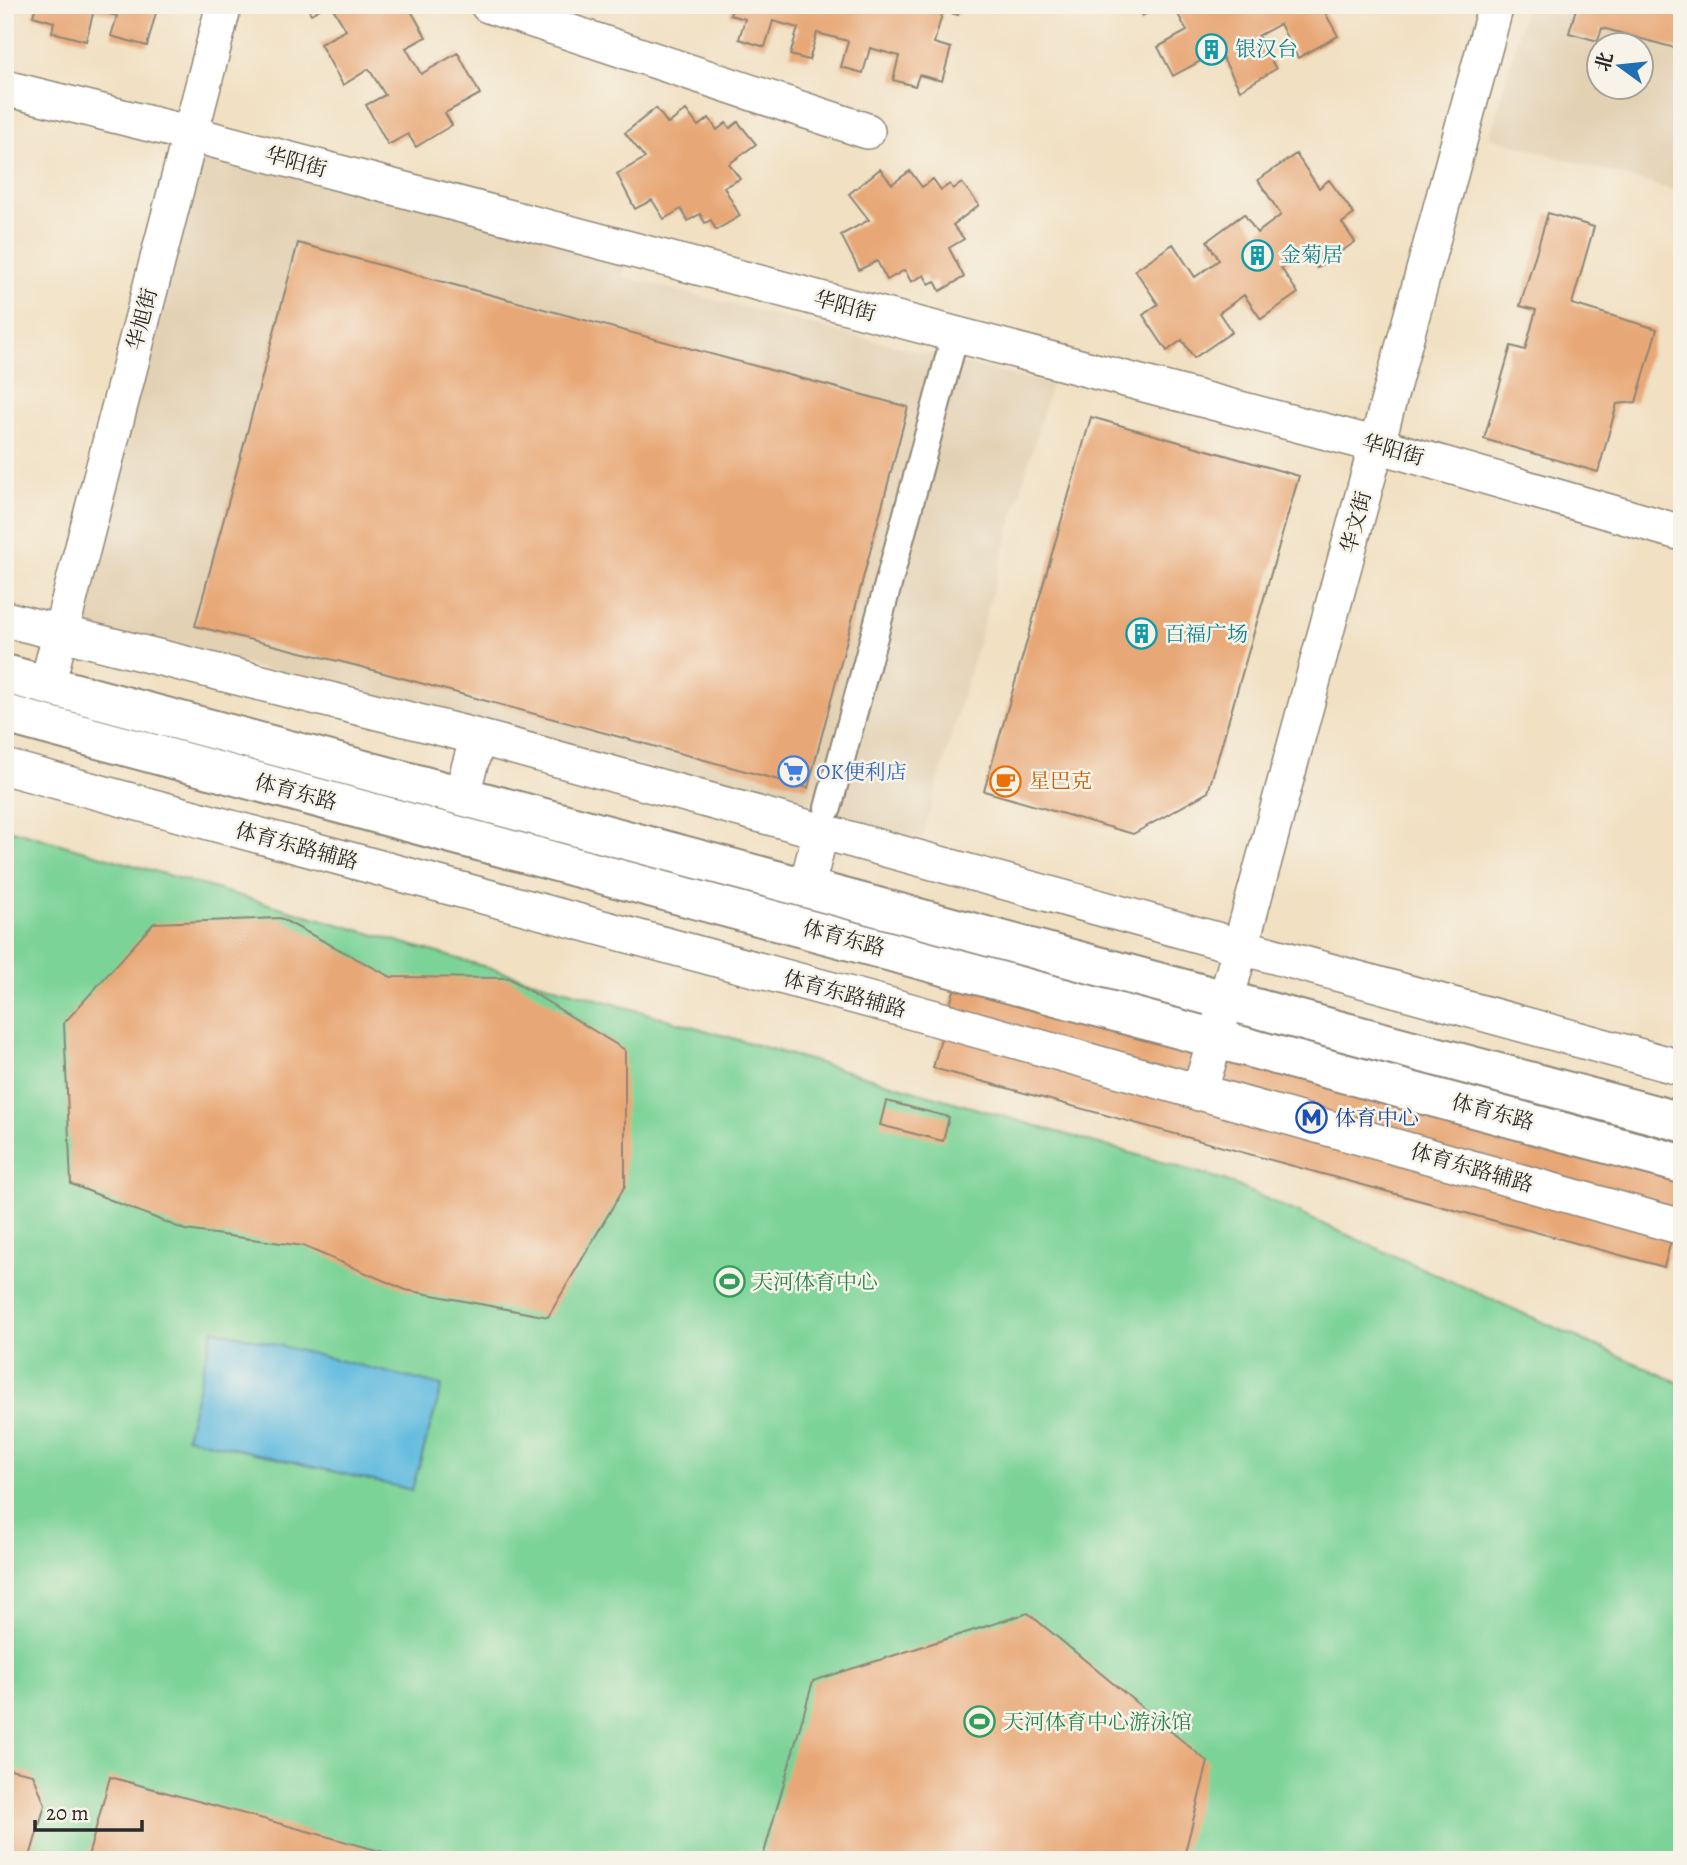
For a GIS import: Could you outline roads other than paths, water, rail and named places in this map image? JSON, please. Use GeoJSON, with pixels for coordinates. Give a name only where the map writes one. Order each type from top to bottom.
{"type":"FeatureCollection","features":[{"type":"Feature","properties":{"kind":"main road","name":"体育东路"},"geometry":{"type":"LineString","coordinates":[[5,674],[1682,1122]]}},
{"type":"Feature","properties":{"kind":"main road","name":"体育东路"},"geometry":{"type":"LineString","coordinates":[[5,714],[1216,1037],[1674,1166]]}},
{"type":"Feature","properties":{"kind":"street","name":"华旭街"},"geometry":{"type":"LineString","coordinates":[[47,685],[224,5]]}},
{"type":"Feature","properties":{"kind":"street"},"geometry":{"type":"LineString","coordinates":[[488,5],[867,131]]}},
{"type":"Feature","properties":{"kind":"street","name":"华文街"},"geometry":{"type":"LineString","coordinates":[[1199,1093],[1496,5]]}},
{"type":"Feature","properties":{"kind":"street","name":"华阳街"},"geometry":{"type":"LineString","coordinates":[[5,88],[191,134],[1377,445],[1682,533]]}},
{"type":"Feature","properties":{"kind":"street"},"geometry":{"type":"LineString","coordinates":[[806,889],[955,335]]}},
{"type":"Feature","properties":{"kind":"street"},"geometry":{"type":"LineString","coordinates":[[5,619],[478,737],[824,819],[1240,948],[1682,1068]]}},
{"type":"Feature","properties":{"kind":"street"},"geometry":{"type":"LineString","coordinates":[[461,796],[478,737]]}},
{"type":"Feature","properties":{"kind":"street","name":"体育东路辅路"},"geometry":{"type":"LineString","coordinates":[[5,767],[899,1008],[1682,1227]]}},
{"type":"Feature","properties":{"kind":"water"},"geometry":{"type":"Polygon","coordinates":[[[213,1329],[442,1386],[412,1490],[186,1437],[213,1329]]]}},
{"type":"Feature","properties":{"kind":"place","name":"银汉台"},"geometry":{"type":"Point","coordinates":[1212,49]}},
{"type":"Feature","properties":{"kind":"place","name":"金菊居"},"geometry":{"type":"Point","coordinates":[1257,255]}},
{"type":"Feature","properties":{"kind":"place","name":"百福广场"},"geometry":{"type":"Point","coordinates":[1141,634]}},
{"type":"Feature","properties":{"kind":"place","name":"OK便利店"},"geometry":{"type":"Point","coordinates":[793,772]}},
{"type":"Feature","properties":{"kind":"place","name":"星巴克"},"geometry":{"type":"Point","coordinates":[1006,781]}},
{"type":"Feature","properties":{"kind":"place","name":"体育中心"},"geometry":{"type":"Point","coordinates":[1312,1118]}},
{"type":"Feature","properties":{"kind":"place","name":"天河体育中心"},"geometry":{"type":"Point","coordinates":[729,1282]}},
{"type":"Feature","properties":{"kind":"place","name":"天河体育中心游泳馆"},"geometry":{"type":"Point","coordinates":[980,1722]}}]}
